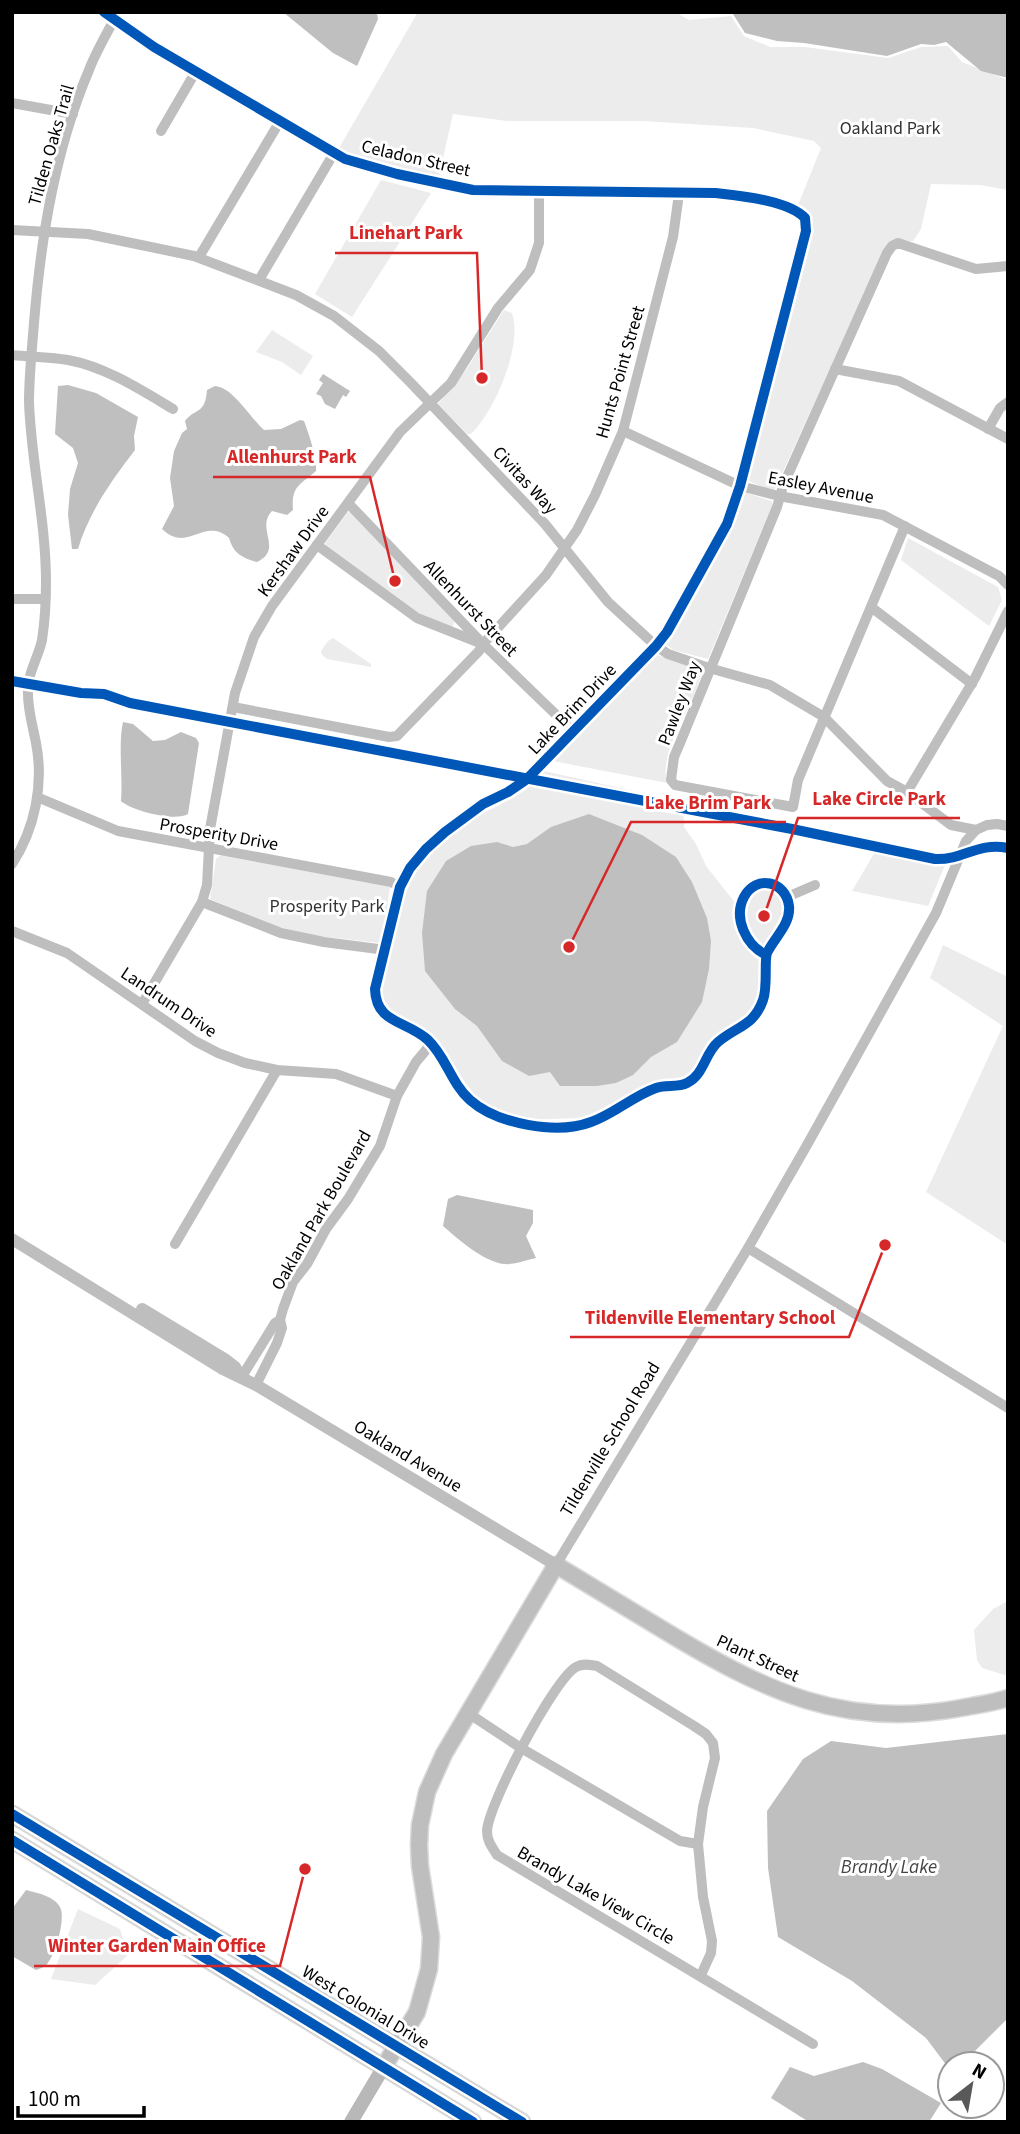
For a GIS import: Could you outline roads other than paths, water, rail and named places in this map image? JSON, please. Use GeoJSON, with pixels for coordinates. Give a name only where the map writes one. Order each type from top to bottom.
{"type":"FeatureCollection","features":[{"type":"Feature","properties":{"kind":"main road","name":"Plant Street"},"geometry":{"type":"LineString","coordinates":[[556,1565],[710,1658],[754,1681],[802,1700],[841,1709],[885,1714],[937,1712],[1008,1698]]}},
{"type":"Feature","properties":{"kind":"main road","name":"Tildenville School Road"},"geometry":{"type":"LineString","coordinates":[[383,2068],[417,2012],[429,1969],[430,1926],[420,1866],[420,1825],[433,1774],[556,1565]]}},
{"type":"Feature","properties":{"kind":"main road","name":"West Colonial Drive"},"geometry":{"type":"LineString","coordinates":[[12,1814],[522,2122]]}},
{"type":"Feature","properties":{"kind":"main road"},"geometry":{"type":"LineString","coordinates":[[12,1840],[474,2122]]}},
{"type":"Feature","properties":{"kind":"main road"},"geometry":{"type":"LineString","coordinates":[[351,2122],[383,2068]]}},
{"type":"Feature","properties":{"kind":"street","name":"Celadon Street"},"geometry":{"type":"LineString","coordinates":[[104,12],[154,47],[334,153],[367,166],[436,184],[473,190],[715,193],[790,207],[800,212]]}},
{"type":"Feature","properties":{"kind":"street","name":"Tilden Oaks Trail"},"geometry":{"type":"LineString","coordinates":[[12,864],[27,838],[37,797],[39,762],[29,712],[28,684],[42,640],[45,599],[44,535],[33,456],[29,401],[37,282],[52,189],[73,114],[89,70],[115,18]]}},
{"type":"Feature","properties":{"kind":"street"},"geometry":{"type":"LineString","coordinates":[[161,131],[195,71]]}},
{"type":"Feature","properties":{"kind":"street"},"geometry":{"type":"LineString","coordinates":[[12,103],[73,114]]}},
{"type":"Feature","properties":{"kind":"street"},"geometry":{"type":"LineString","coordinates":[[200,257],[280,121]]}},
{"type":"Feature","properties":{"kind":"street"},"geometry":{"type":"LineString","coordinates":[[260,280],[334,153]]}},
{"type":"Feature","properties":{"kind":"street","name":"Kershaw Drive"},"geometry":{"type":"LineString","coordinates":[[210,847],[210,829],[233,707],[243,664],[254,637],[272,606],[400,432],[451,383],[498,308],[534,261],[539,243],[539,192]]}},
{"type":"Feature","properties":{"kind":"street","name":"Hunts Point Street"},"geometry":{"type":"LineString","coordinates":[[233,707],[388,737],[397,736],[479,651],[546,575],[565,550],[595,495],[623,431],[673,237],[679,194]]}},
{"type":"Feature","properties":{"kind":"street","name":"Lake Brim Drive"},"geometry":{"type":"LineString","coordinates":[[787,897],[788,915],[766,955],[766,988],[755,1018],[719,1041],[708,1054],[702,1069],[690,1082],[674,1087],[659,1087],[589,1123],[531,1126],[505,1120],[485,1111],[456,1084],[431,1044],[411,1027],[382,1013],[375,1002],[375,989],[400,887],[410,868],[444,832],[483,804],[520,785],[656,646],[667,632],[726,524],[740,486],[806,230],[805,218],[800,212]]}},
{"type":"Feature","properties":{"kind":"street","name":"Civitas Way"},"geometry":{"type":"LineString","coordinates":[[12,230],[119,239],[200,257],[306,300],[355,331],[379,351],[545,524],[608,602],[656,646],[668,654],[770,685],[824,717],[887,781],[907,792],[951,825],[976,831]]}},
{"type":"Feature","properties":{"kind":"street","name":"Pawley Way"},"geometry":{"type":"LineString","coordinates":[[905,526],[798,780],[793,807],[675,785],[671,780],[674,757],[709,668],[772,519],[779,496],[892,246],[898,243],[913,247],[952,263],[976,269],[1008,266]]}},
{"type":"Feature","properties":{"kind":"street"},"geometry":{"type":"LineString","coordinates":[[12,355],[69,360],[93,368],[126,381],[173,409]]}},
{"type":"Feature","properties":{"kind":"street"},"geometry":{"type":"LineString","coordinates":[[835,369],[899,381],[1008,439]]}},
{"type":"Feature","properties":{"kind":"street"},"geometry":{"type":"LineString","coordinates":[[988,429],[1000,408],[1008,402]]}},
{"type":"Feature","properties":{"kind":"street","name":"Easley Avenue"},"geometry":{"type":"LineString","coordinates":[[623,431],[740,486],[883,515],[999,576],[1008,585]]}},
{"type":"Feature","properties":{"kind":"street","name":"Allenhurst Street"},"geometry":{"type":"LineString","coordinates":[[348,503],[483,644],[574,732]]}},
{"type":"Feature","properties":{"kind":"street"},"geometry":{"type":"LineString","coordinates":[[317,545],[417,618],[483,644]]}},
{"type":"Feature","properties":{"kind":"street"},"geometry":{"type":"LineString","coordinates":[[12,599],[45,599]]}},
{"type":"Feature","properties":{"kind":"street"},"geometry":{"type":"LineString","coordinates":[[871,607],[972,684]]}},
{"type":"Feature","properties":{"kind":"street"},"geometry":{"type":"LineString","coordinates":[[907,792],[972,684],[1008,611]]}},
{"type":"Feature","properties":{"kind":"street","name":"Prosperity Drive"},"geometry":{"type":"LineString","coordinates":[[37,797],[118,831],[380,880],[400,887]]}},
{"type":"Feature","properties":{"kind":"street"},"geometry":{"type":"LineString","coordinates":[[976,831],[987,825],[1008,825]]}},
{"type":"Feature","properties":{"kind":"street","name":"Tildenville School Road"},"geometry":{"type":"LineString","coordinates":[[556,1565],[748,1248],[936,913],[966,841],[976,831]]}},
{"type":"Feature","properties":{"kind":"street"},"geometry":{"type":"LineString","coordinates":[[142,1004],[202,902],[207,885],[210,847]]}},
{"type":"Feature","properties":{"kind":"street"},"geometry":{"type":"LineString","coordinates":[[766,955],[758,951],[742,927],[740,912],[744,898],[755,884],[769,883],[778,886],[787,897],[815,885]]}},
{"type":"Feature","properties":{"kind":"street"},"geometry":{"type":"LineString","coordinates":[[202,902],[281,933],[386,950]]}},
{"type":"Feature","properties":{"kind":"street","name":"Landrum Drive"},"geometry":{"type":"LineString","coordinates":[[12,930],[67,953],[218,1054],[277,1070],[336,1074],[397,1096]]}},
{"type":"Feature","properties":{"kind":"street","name":"Oakland Park Boulevard"},"geometry":{"type":"LineString","coordinates":[[256,1385],[277,1343],[282,1328],[280,1320],[293,1282],[380,1146],[397,1096],[416,1062],[431,1044]]}},
{"type":"Feature","properties":{"kind":"street"},"geometry":{"type":"LineString","coordinates":[[175,1244],[277,1070]]}},
{"type":"Feature","properties":{"kind":"street","name":"Oakland Avenue"},"geometry":{"type":"LineString","coordinates":[[12,1237],[210,1361],[256,1385],[556,1565]]}},
{"type":"Feature","properties":{"kind":"street"},"geometry":{"type":"LineString","coordinates":[[748,1248],[1008,1408]]}},
{"type":"Feature","properties":{"kind":"street","name":"Oakland Park Boulevard"},"geometry":{"type":"LineString","coordinates":[[241,1378],[275,1323],[280,1320]]}},
{"type":"Feature","properties":{"kind":"street","name":"Brandy Lake View Circle"},"geometry":{"type":"LineString","coordinates":[[585,1664],[597,1666],[706,1734],[713,1743],[715,1758],[703,1807],[698,1844],[703,1897],[712,1941],[711,1953],[701,1975],[497,1855],[488,1841],[487,1829],[496,1797],[521,1748],[565,1676],[585,1664]]}},
{"type":"Feature","properties":{"kind":"street"},"geometry":{"type":"LineString","coordinates":[[468,1713],[521,1748],[680,1841],[698,1844]]}},
{"type":"Feature","properties":{"kind":"street"},"geometry":{"type":"LineString","coordinates":[[701,1975],[813,2044]]}},
{"type":"Feature","properties":{"kind":"water"},"geometry":{"type":"Polygon","coordinates":[[[283,12],[375,12],[378,19],[357,66],[333,53],[283,12]]]}},
{"type":"Feature","properties":{"kind":"water"},"geometry":{"type":"Polygon","coordinates":[[[700,12],[1008,12],[1008,78],[981,71],[946,42],[921,44],[887,56],[777,41],[745,33],[733,14],[700,12]]]}},
{"type":"Feature","properties":{"kind":"water"},"geometry":{"type":"Polygon","coordinates":[[[323,374],[350,391],[346,397],[343,395],[335,409],[325,404],[321,396],[316,394],[323,383],[319,380],[323,374]]]}},
{"type":"Feature","properties":{"kind":"water"},"geometry":{"type":"Polygon","coordinates":[[[68,385],[96,393],[138,417],[134,436],[135,450],[95,509],[78,549],[72,549],[68,515],[70,489],[78,463],[73,448],[55,434],[58,386],[68,385]]]}},
{"type":"Feature","properties":{"kind":"water"},"geometry":{"type":"Polygon","coordinates":[[[215,386],[235,397],[264,430],[281,429],[300,420],[304,421],[314,453],[316,471],[295,491],[293,510],[287,515],[272,511],[268,518],[268,551],[265,557],[257,562],[239,554],[229,538],[220,532],[204,532],[180,538],[171,536],[162,529],[174,506],[170,478],[174,451],[182,433],[187,429],[185,421],[202,407],[207,390],[215,386]]]}},
{"type":"Feature","properties":{"kind":"water"},"geometry":{"type":"Polygon","coordinates":[[[123,722],[133,724],[153,741],[165,740],[181,732],[196,738],[199,743],[188,814],[174,817],[154,814],[121,801],[123,722]]]}},
{"type":"Feature","properties":{"kind":"water"},"geometry":{"type":"Polygon","coordinates":[[[589,814],[642,835],[676,857],[692,882],[707,918],[711,941],[709,969],[702,1002],[677,1042],[651,1057],[633,1075],[616,1083],[560,1086],[550,1072],[529,1076],[502,1061],[477,1026],[455,1009],[425,971],[422,933],[427,891],[446,861],[471,846],[497,842],[513,847],[527,844],[551,827],[589,814]]]}},
{"type":"Feature","properties":{"kind":"water"},"geometry":{"type":"Polygon","coordinates":[[[457,1195],[533,1210],[533,1223],[526,1236],[536,1258],[504,1264],[480,1255],[464,1243],[443,1226],[448,1199],[457,1195]]]}},
{"type":"Feature","properties":{"kind":"water","name":"Brandy Lake"},"geometry":{"type":"Polygon","coordinates":[[[1008,1734],[1008,2022],[1007,2019],[976,2050],[936,2051],[926,2038],[852,1981],[778,1937],[768,1868],[767,1811],[803,1759],[831,1741],[886,1748],[1008,1734]]]}},
{"type":"Feature","properties":{"kind":"water"},"geometry":{"type":"Polygon","coordinates":[[[26,1890],[54,1900],[62,1912],[52,1957],[47,1965],[36,1970],[12,1956],[12,1909],[26,1890]]]}},
{"type":"Feature","properties":{"kind":"water"},"geometry":{"type":"Polygon","coordinates":[[[863,2062],[882,2069],[936,2100],[936,2111],[929,2122],[809,2122],[771,2098],[790,2067],[814,2076],[863,2062]]]}},
{"type":"Feature","properties":{"kind":"place","name":"Linehart Park"},"geometry":{"type":"Point","coordinates":[482,378]}},
{"type":"Feature","properties":{"kind":"place","name":"Allenhurst Park"},"geometry":{"type":"Point","coordinates":[395,581]}},
{"type":"Feature","properties":{"kind":"place","name":"Lake Circle Park"},"geometry":{"type":"Point","coordinates":[764,916]}},
{"type":"Feature","properties":{"kind":"place","name":"Lake Brim Park"},"geometry":{"type":"Point","coordinates":[569,947]}},
{"type":"Feature","properties":{"kind":"place","name":"Tildenville Elementary School"},"geometry":{"type":"Point","coordinates":[885,1245]}},
{"type":"Feature","properties":{"kind":"place","name":"Winter Garden Main Office"},"geometry":{"type":"Point","coordinates":[305,1869]}},
{"type":"Feature","properties":{"kind":"park label","name":"Oakland Park"},"geometry":{"type":"Point","coordinates":[890,128]}},
{"type":"Feature","properties":{"kind":"park label","name":"Prosperity Park"},"geometry":{"type":"Point","coordinates":[327,906]}}]}
